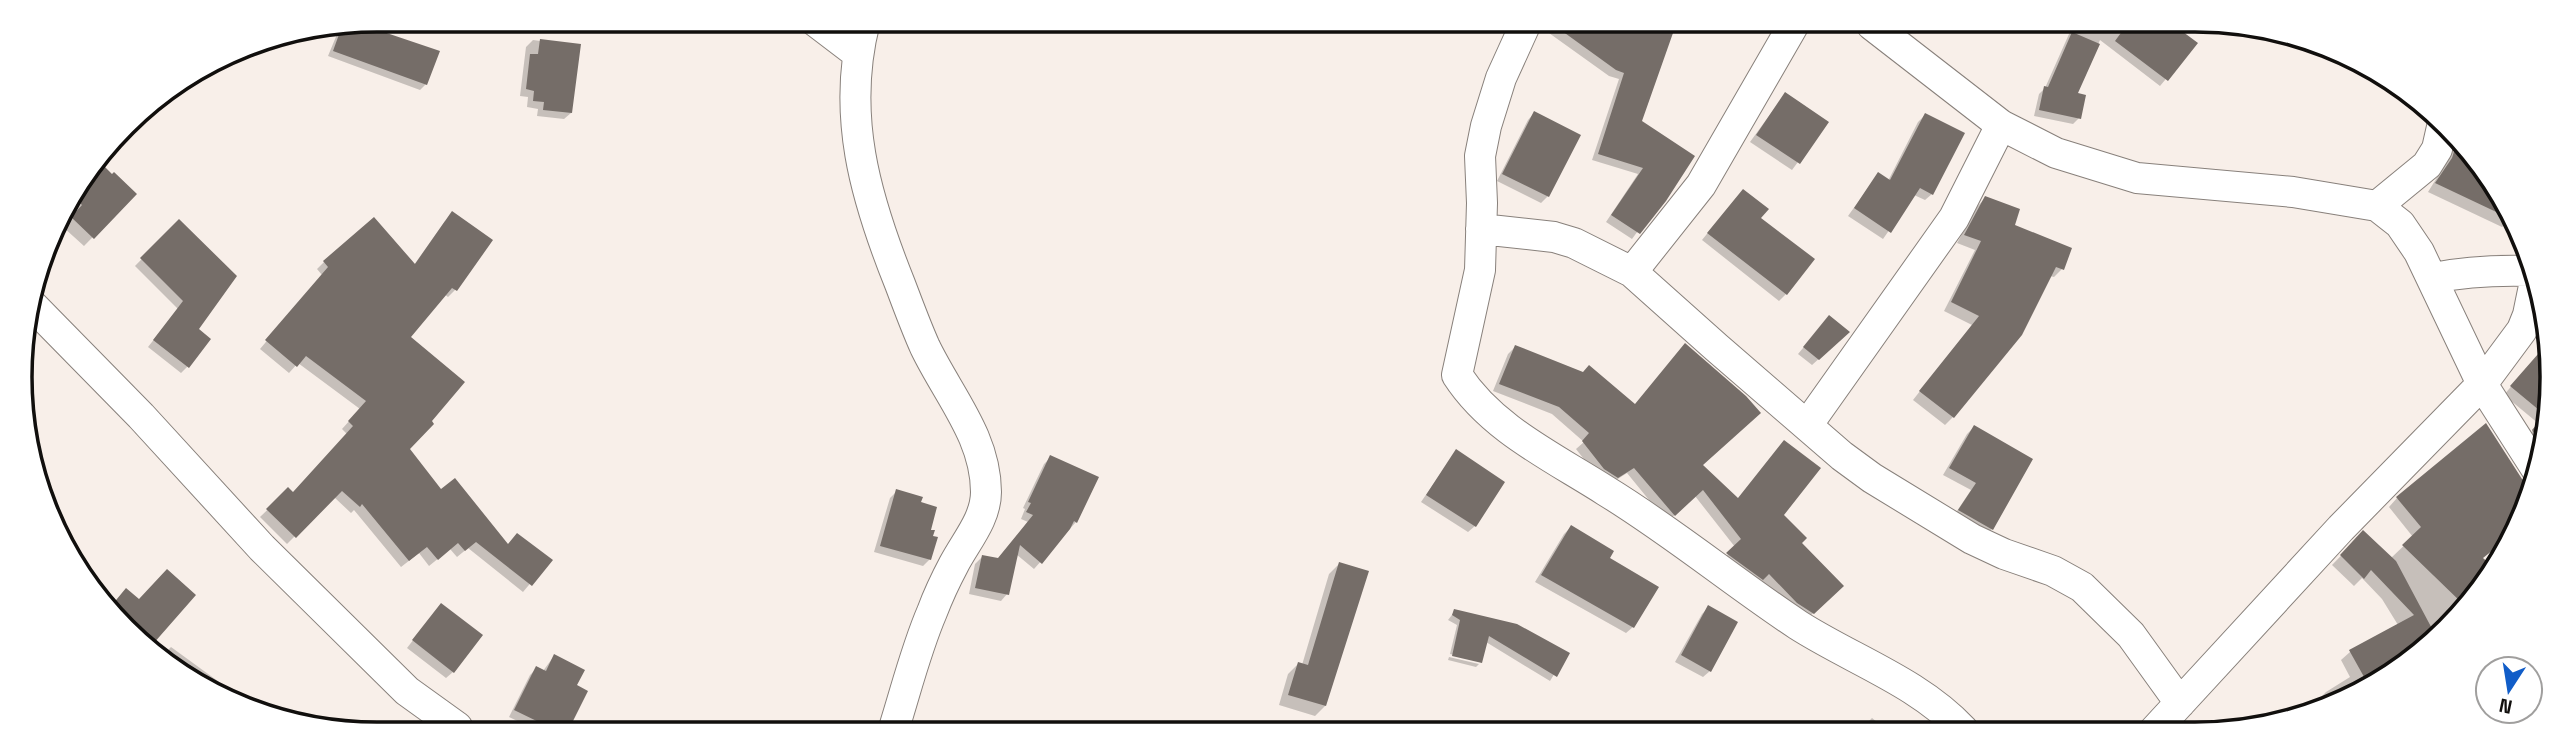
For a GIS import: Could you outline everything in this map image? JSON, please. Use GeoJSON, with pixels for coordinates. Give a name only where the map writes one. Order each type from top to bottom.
{"type":"FeatureCollection","features":[{"type":"Feature","properties":{"kind":"street"},"geometry":{"type":"LineString","coordinates":[[829,32],[857,53]]}},
{"type":"Feature","properties":{"kind":"street"},"geometry":{"type":"LineString","coordinates":[[862,32],[857,53],[855,130],[865,184],[883,241],[926,349],[962,411],[984,464],[986,495],[979,521],[953,565],[931,614],[896,722]]}},
{"type":"Feature","properties":{"kind":"street"},"geometry":{"type":"LineString","coordinates":[[1522,32],[1500,78],[1480,156],[1480,270],[1457,375],[1470,396],[1500,424],[1617,498],[1738,585],[1801,626],[1909,687],[1956,722]]}},
{"type":"Feature","properties":{"kind":"street"},"geometry":{"type":"LineString","coordinates":[[1632,272],[1702,185],[1789,32]]}},
{"type":"Feature","properties":{"kind":"street"},"geometry":{"type":"LineString","coordinates":[[1881,32],[2001,125],[2056,153],[2137,178],[2292,192],[2377,206],[2400,224],[2434,278],[2482,384],[2530,460]]}},
{"type":"Feature","properties":{"kind":"street"},"geometry":{"type":"LineString","coordinates":[[1808,424],[1954,218],[2001,125]]}},
{"type":"Feature","properties":{"kind":"street"},"geometry":{"type":"LineString","coordinates":[[2377,206],[2427,166],[2437,149],[2440,134]]}},
{"type":"Feature","properties":{"kind":"street"},"geometry":{"type":"LineString","coordinates":[[1481,229],[1564,240],[1632,272],[1842,456],[1918,508],[1972,539],[2004,554],[2053,571],[2082,587],[2131,635],[2180,704]]}},
{"type":"Feature","properties":{"kind":"street"},"geometry":{"type":"LineString","coordinates":[[2434,278],[2483,270],[2524,271]]}},
{"type":"Feature","properties":{"kind":"street"},"geometry":{"type":"LineString","coordinates":[[2163,722],[2341,528],[2482,384],[2522,330],[2532,298]]}},
{"type":"Feature","properties":{"kind":"street"},"geometry":{"type":"LineString","coordinates":[[38,311],[166,442],[262,548],[407,691],[450,722]]}},
{"type":"Feature","properties":{"kind":"building"},"geometry":{"type":"Polygon","coordinates":[[[384,32],[440,51],[427,85],[333,51],[339,33],[384,32]]]}},
{"type":"Feature","properties":{"kind":"building"},"geometry":{"type":"Polygon","coordinates":[[[1563,32],[1673,33],[1642,121],[1695,156],[1666,201],[1640,234],[1611,215],[1643,168],[1598,154],[1624,73],[1563,32]]]}},
{"type":"Feature","properties":{"kind":"building"},"geometry":{"type":"Polygon","coordinates":[[[2072,32],[2100,44],[2078,93],[2086,95],[2081,119],[2039,110],[2044,86],[2048,87],[2072,32]]]}},
{"type":"Feature","properties":{"kind":"building"},"geometry":{"type":"Polygon","coordinates":[[[2122,32],[2183,32],[2198,43],[2168,81],[2115,41],[2122,32]]]}},
{"type":"Feature","properties":{"kind":"building"},"geometry":{"type":"Polygon","coordinates":[[[540,39],[581,44],[572,113],[543,110],[544,102],[533,101],[534,91],[526,89],[530,54],[538,54],[540,39]]]}},
{"type":"Feature","properties":{"kind":"building"},"geometry":{"type":"Polygon","coordinates":[[[1785,92],[1829,122],[1800,164],[1756,135],[1785,92]]]}},
{"type":"Feature","properties":{"kind":"building"},"geometry":{"type":"Polygon","coordinates":[[[1534,111],[1581,135],[1549,197],[1502,174],[1534,111]]]}},
{"type":"Feature","properties":{"kind":"building"},"geometry":{"type":"Polygon","coordinates":[[[1925,113],[1965,133],[1933,195],[1920,188],[1891,233],[1854,208],[1878,172],[1890,180],[1925,113]]]}},
{"type":"Feature","properties":{"kind":"building"},"geometry":{"type":"Polygon","coordinates":[[[2455,149],[2499,213],[2435,183],[2452,158],[2455,149]]]}},
{"type":"Feature","properties":{"kind":"building"},"geometry":{"type":"Polygon","coordinates":[[[103,165],[137,194],[94,239],[71,217],[82,205],[79,202],[103,165]]]}},
{"type":"Feature","properties":{"kind":"building"},"geometry":{"type":"Polygon","coordinates":[[[1743,189],[1769,209],[1761,218],[1815,259],[1787,295],[1707,233],[1743,189]]]}},
{"type":"Feature","properties":{"kind":"building"},"geometry":{"type":"Polygon","coordinates":[[[1985,196],[2020,209],[2015,225],[2072,248],[2064,270],[2056,267],[2022,335],[1954,418],[1919,391],[1979,316],[1951,302],[1981,241],[1964,235],[1985,196]]]}},
{"type":"Feature","properties":{"kind":"building"},"geometry":{"type":"Polygon","coordinates":[[[452,211],[493,240],[457,291],[452,288],[411,337],[465,382],[432,421],[434,424],[410,449],[441,489],[455,478],[508,544],[517,533],[553,560],[532,586],[476,542],[465,551],[458,543],[438,560],[427,547],[409,561],[362,504],[360,507],[342,491],[296,538],[266,509],[288,487],[293,492],[353,426],[348,421],[366,401],[306,356],[297,367],[265,340],[328,267],[323,261],[374,217],[415,264],[452,211]]]}},
{"type":"Feature","properties":{"kind":"building"},"geometry":{"type":"Polygon","coordinates":[[[179,219],[237,276],[199,329],[211,339],[189,368],[153,340],[183,301],[140,258],[179,219]]]}},
{"type":"Feature","properties":{"kind":"building"},"geometry":{"type":"Polygon","coordinates":[[[1829,315],[1850,332],[1819,360],[1803,347],[1829,315]]]}},
{"type":"Feature","properties":{"kind":"building"},"geometry":{"type":"Polygon","coordinates":[[[1685,343],[1746,396],[1761,413],[1703,465],[1738,498],[1784,440],[1821,468],[1784,515],[1807,538],[1802,543],[1844,586],[1814,614],[1797,603],[1769,574],[1763,580],[1726,553],[1741,539],[1703,490],[1675,516],[1634,468],[1618,478],[1604,469],[1582,441],[1589,433],[1559,407],[1499,384],[1515,345],[1583,372],[1589,365],[1635,404],[1685,343]]]}},
{"type":"Feature","properties":{"kind":"building"},"geometry":{"type":"Polygon","coordinates":[[[2540,352],[2539,410],[2510,386],[2540,352]]]}},
{"type":"Feature","properties":{"kind":"building"},"geometry":{"type":"Polygon","coordinates":[[[2486,423],[2524,481],[2514,509],[2494,549],[2483,558],[2486,561],[2459,600],[2402,545],[2421,527],[2396,497],[2486,423]]]}},
{"type":"Feature","properties":{"kind":"building"},"geometry":{"type":"Polygon","coordinates":[[[1974,425],[2033,459],[1993,530],[1958,510],[1976,483],[1949,468],[1974,425]]]}},
{"type":"Feature","properties":{"kind":"building"},"geometry":{"type":"Polygon","coordinates":[[[1456,449],[1505,482],[1476,527],[1426,495],[1456,449]]]}},
{"type":"Feature","properties":{"kind":"building"},"geometry":{"type":"Polygon","coordinates":[[[1050,455],[1099,477],[1077,523],[1074,521],[1042,564],[1020,545],[1009,595],[975,588],[982,555],[998,558],[1033,515],[1026,512],[1031,503],[1028,502],[1050,455]]]}},
{"type":"Feature","properties":{"kind":"building"},"geometry":{"type":"Polygon","coordinates":[[[896,489],[923,497],[921,502],[937,507],[931,530],[935,530],[933,536],[938,537],[931,560],[880,546],[896,489]]]}},
{"type":"Feature","properties":{"kind":"building"},"geometry":{"type":"Polygon","coordinates":[[[1571,525],[1614,551],[1610,558],[1659,587],[1634,628],[1541,575],[1571,525]]]}},
{"type":"Feature","properties":{"kind":"building"},"geometry":{"type":"Polygon","coordinates":[[[2363,530],[2396,561],[2431,628],[2406,650],[2364,677],[2349,650],[2414,615],[2371,570],[2364,579],[2340,555],[2363,530]]]}},
{"type":"Feature","properties":{"kind":"building"},"geometry":{"type":"Polygon","coordinates":[[[1339,562],[1369,571],[1326,706],[1288,695],[1298,662],[1308,665],[1339,562]]]}},
{"type":"Feature","properties":{"kind":"building"},"geometry":{"type":"Polygon","coordinates":[[[167,569],[196,595],[155,641],[115,601],[126,588],[139,599],[167,569]]]}},
{"type":"Feature","properties":{"kind":"building"},"geometry":{"type":"Polygon","coordinates":[[[441,603],[483,635],[454,673],[412,640],[441,603]]]}},
{"type":"Feature","properties":{"kind":"building"},"geometry":{"type":"Polygon","coordinates":[[[1708,605],[1738,622],[1711,672],[1681,655],[1708,605]]]}},
{"type":"Feature","properties":{"kind":"building"},"geometry":{"type":"Polygon","coordinates":[[[1454,609],[1517,624],[1570,653],[1557,677],[1489,636],[1482,663],[1452,656],[1460,620],[1452,615],[1454,609]]]}},
{"type":"Feature","properties":{"kind":"building"},"geometry":{"type":"Polygon","coordinates":[[[554,654],[585,670],[577,685],[588,691],[572,722],[539,722],[514,710],[536,666],[546,671],[554,654]]]}}]}
